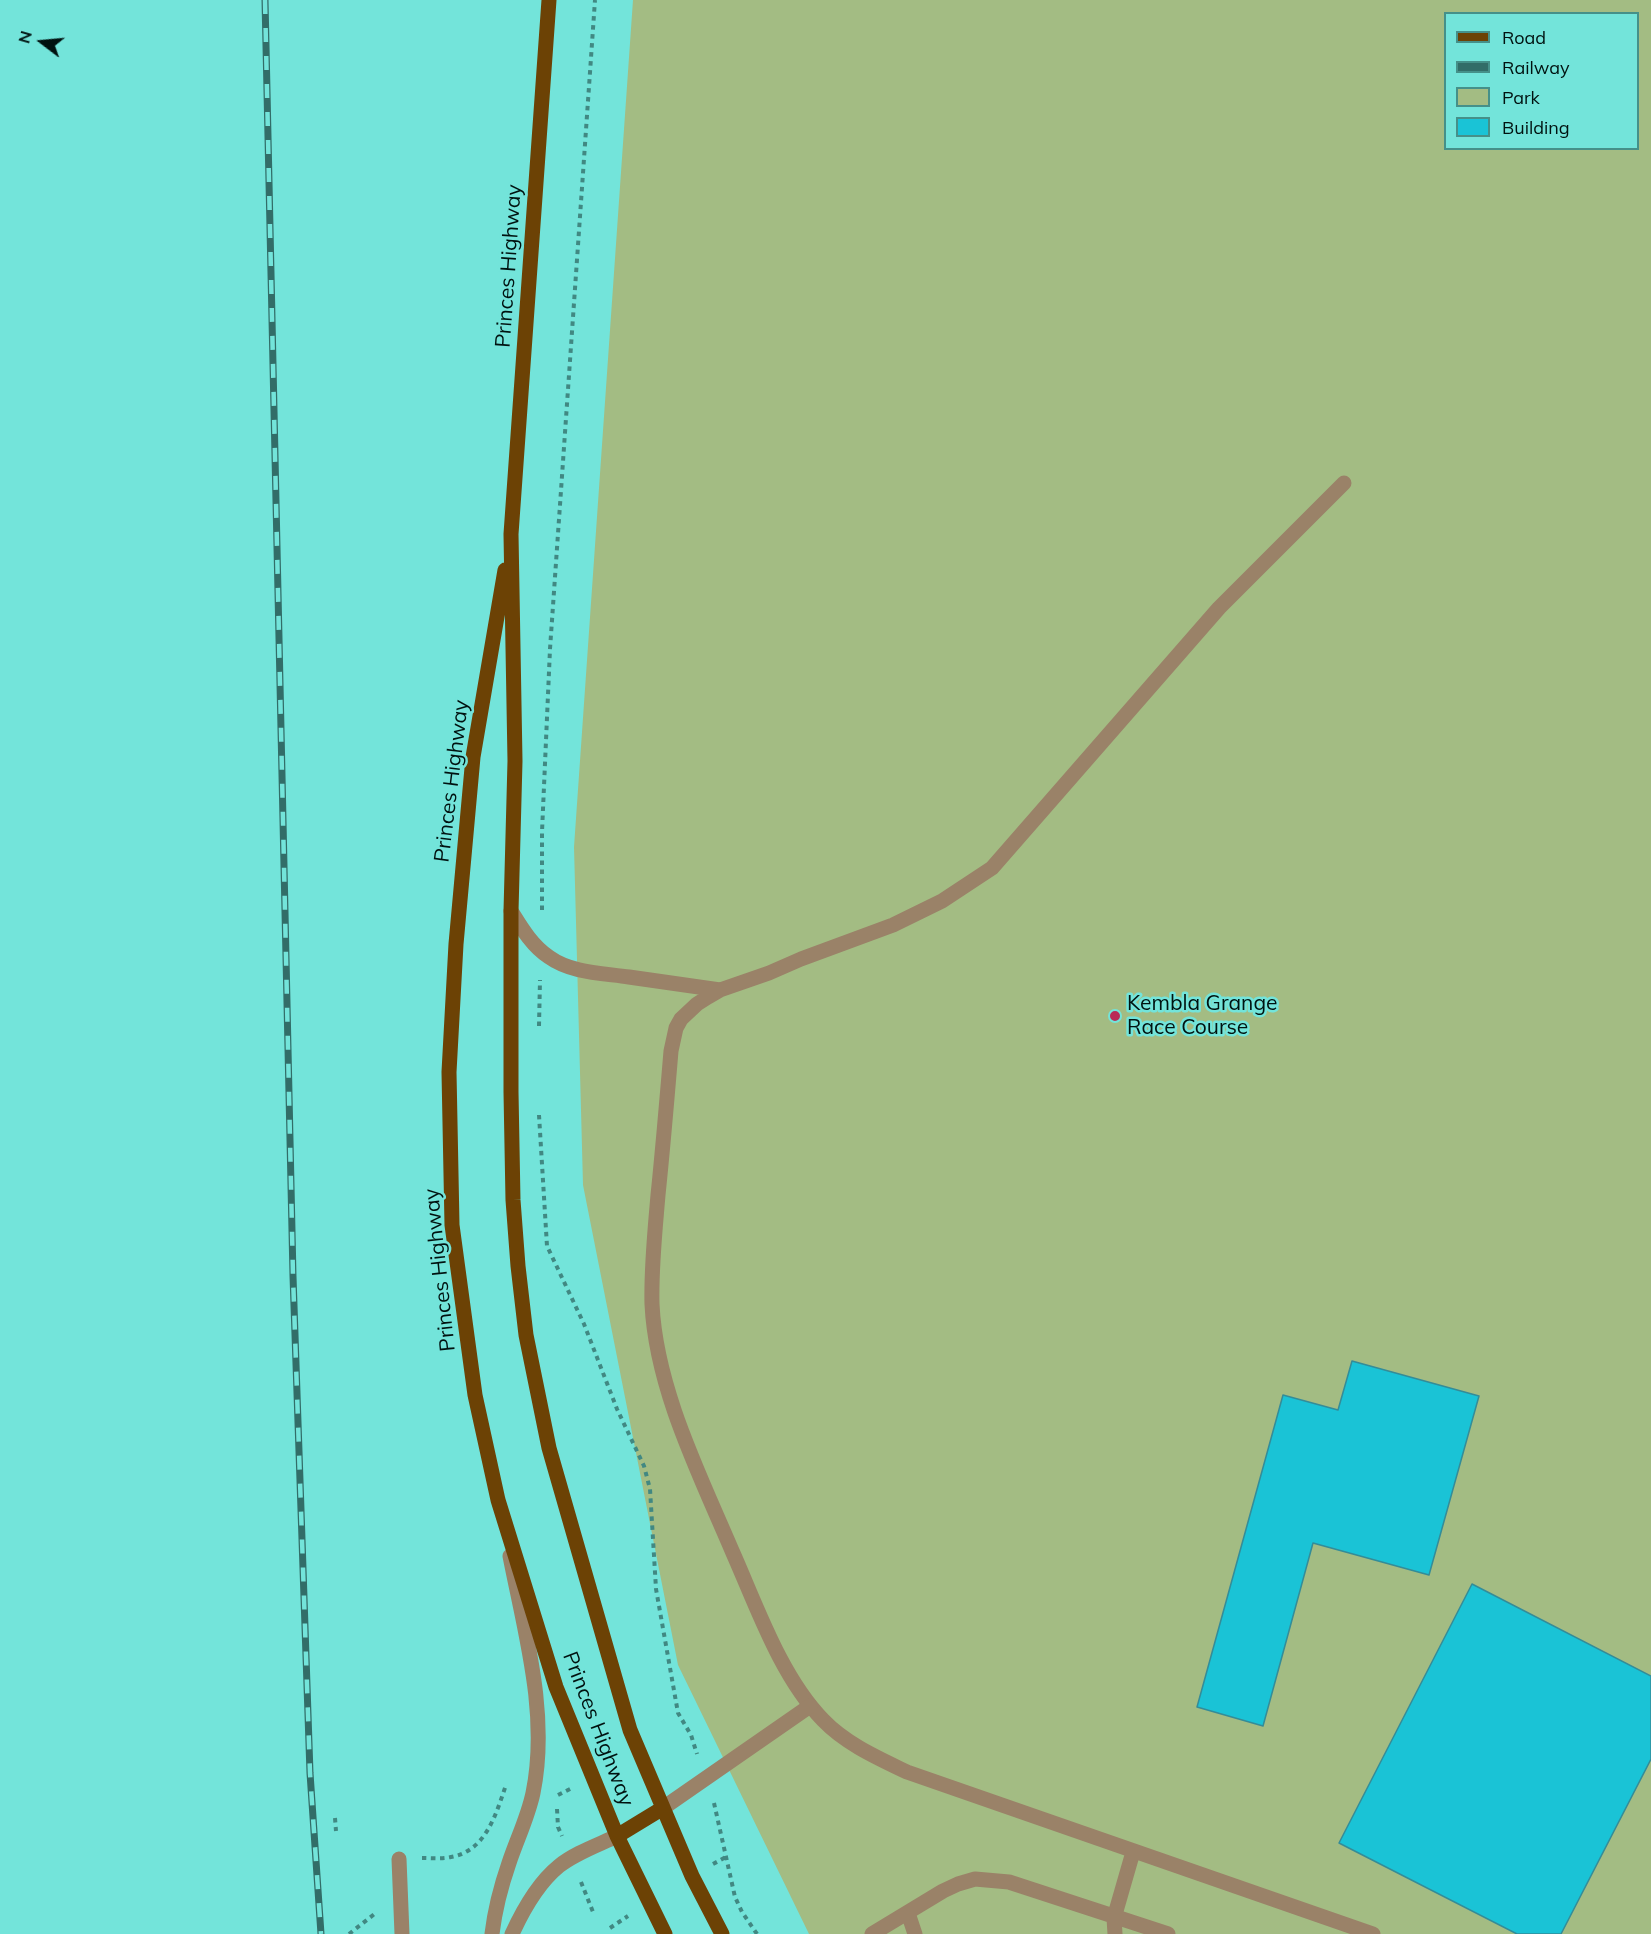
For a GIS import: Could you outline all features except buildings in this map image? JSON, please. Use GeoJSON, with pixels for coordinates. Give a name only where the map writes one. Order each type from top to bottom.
{"type":"FeatureCollection","features":[{"type":"Feature","properties":{"kind":"main road","name":"Princes Highway"},"geometry":{"type":"LineString","coordinates":[[549,0],[512,534],[515,761],[511,911],[513,1200],[526,1335],[549,1448],[626,1719],[692,1876],[722,1934]]}},
{"type":"Feature","properties":{"kind":"main road","name":"Princes Highway"},"geometry":{"type":"LineString","coordinates":[[512,534],[473,757],[456,944],[449,1072],[452,1225],[475,1395],[498,1500],[556,1687],[617,1836],[665,1934]]}},
{"type":"Feature","properties":{"kind":"main road"},"geometry":{"type":"LineString","coordinates":[[617,1836],[663,1808]]}},
{"type":"Feature","properties":{"kind":"street"},"geometry":{"type":"LineString","coordinates":[[1344,483],[1219,608],[992,867],[942,901],[894,925],[720,990],[689,1010],[676,1028],[673,1039],[653,1251],[652,1304],[657,1354],[670,1401],[763,1622],[783,1663],[810,1706],[824,1722],[872,1756],[908,1772],[1373,1934]]}},
{"type":"Feature","properties":{"kind":"street"},"geometry":{"type":"LineString","coordinates":[[511,911],[540,951],[554,961],[587,971],[720,990]]}},
{"type":"Feature","properties":{"kind":"street"},"geometry":{"type":"LineString","coordinates":[[492,1934],[501,1887],[530,1808],[538,1752],[536,1695],[530,1654],[498,1500]]}},
{"type":"Feature","properties":{"kind":"street"},"geometry":{"type":"LineString","coordinates":[[663,1808],[810,1706]]}},
{"type":"Feature","properties":{"kind":"street"},"geometry":{"type":"LineString","coordinates":[[512,1934],[531,1899],[558,1867],[617,1836]]}},
{"type":"Feature","properties":{"kind":"street"},"geometry":{"type":"LineString","coordinates":[[1115,1934],[1114,1918],[1133,1852]]}},
{"type":"Feature","properties":{"kind":"street"},"geometry":{"type":"LineString","coordinates":[[399,1859],[402,1934]]}},
{"type":"Feature","properties":{"kind":"street"},"geometry":{"type":"LineString","coordinates":[[872,1934],[943,1891],[975,1879],[1010,1882],[1168,1934]]}},
{"type":"Feature","properties":{"kind":"street"},"geometry":{"type":"LineString","coordinates":[[908,1913],[915,1934]]}},
{"type":"Feature","properties":{"kind":"path"},"geometry":{"type":"LineString","coordinates":[[542,917],[542,832],[550,649],[595,0]]}},
{"type":"Feature","properties":{"kind":"path"},"geometry":{"type":"LineString","coordinates":[[539,1026],[540,982]]}},
{"type":"Feature","properties":{"kind":"path"},"geometry":{"type":"LineString","coordinates":[[539,1104],[547,1246],[584,1324],[617,1409],[644,1466],[650,1489],[659,1609],[678,1713],[691,1735]]}},
{"type":"Feature","properties":{"kind":"path"},"geometry":{"type":"LineString","coordinates":[[399,1859],[451,1857],[474,1846],[485,1835],[493,1821],[506,1785]]}},
{"type":"Feature","properties":{"kind":"path"},"geometry":{"type":"LineString","coordinates":[[717,1811],[735,1897],[757,1934]]}},
{"type":"Feature","properties":{"kind":"path"},"geometry":{"type":"LineString","coordinates":[[335,1818],[336,1831]]}},
{"type":"Feature","properties":{"kind":"path"},"geometry":{"type":"LineString","coordinates":[[349,1934],[375,1912]]}},
{"type":"Feature","properties":{"kind":"green space","name":"Kembla Grange Race Course"},"geometry":{"type":"Polygon","coordinates":[[[633,0],[1651,0],[1651,1934],[809,1934],[678,1665],[583,1185],[574,847],[633,0]]]}},
{"type":"Feature","properties":{"kind":"railway"},"geometry":{"type":"LineString","coordinates":[[265,0],[293,1276],[310,1773],[321,1934]]}},
{"type":"Feature","properties":{"kind":"place","name":"Kembla Grange Race Course"},"geometry":{"type":"Point","coordinates":[1115,1016]}}]}
